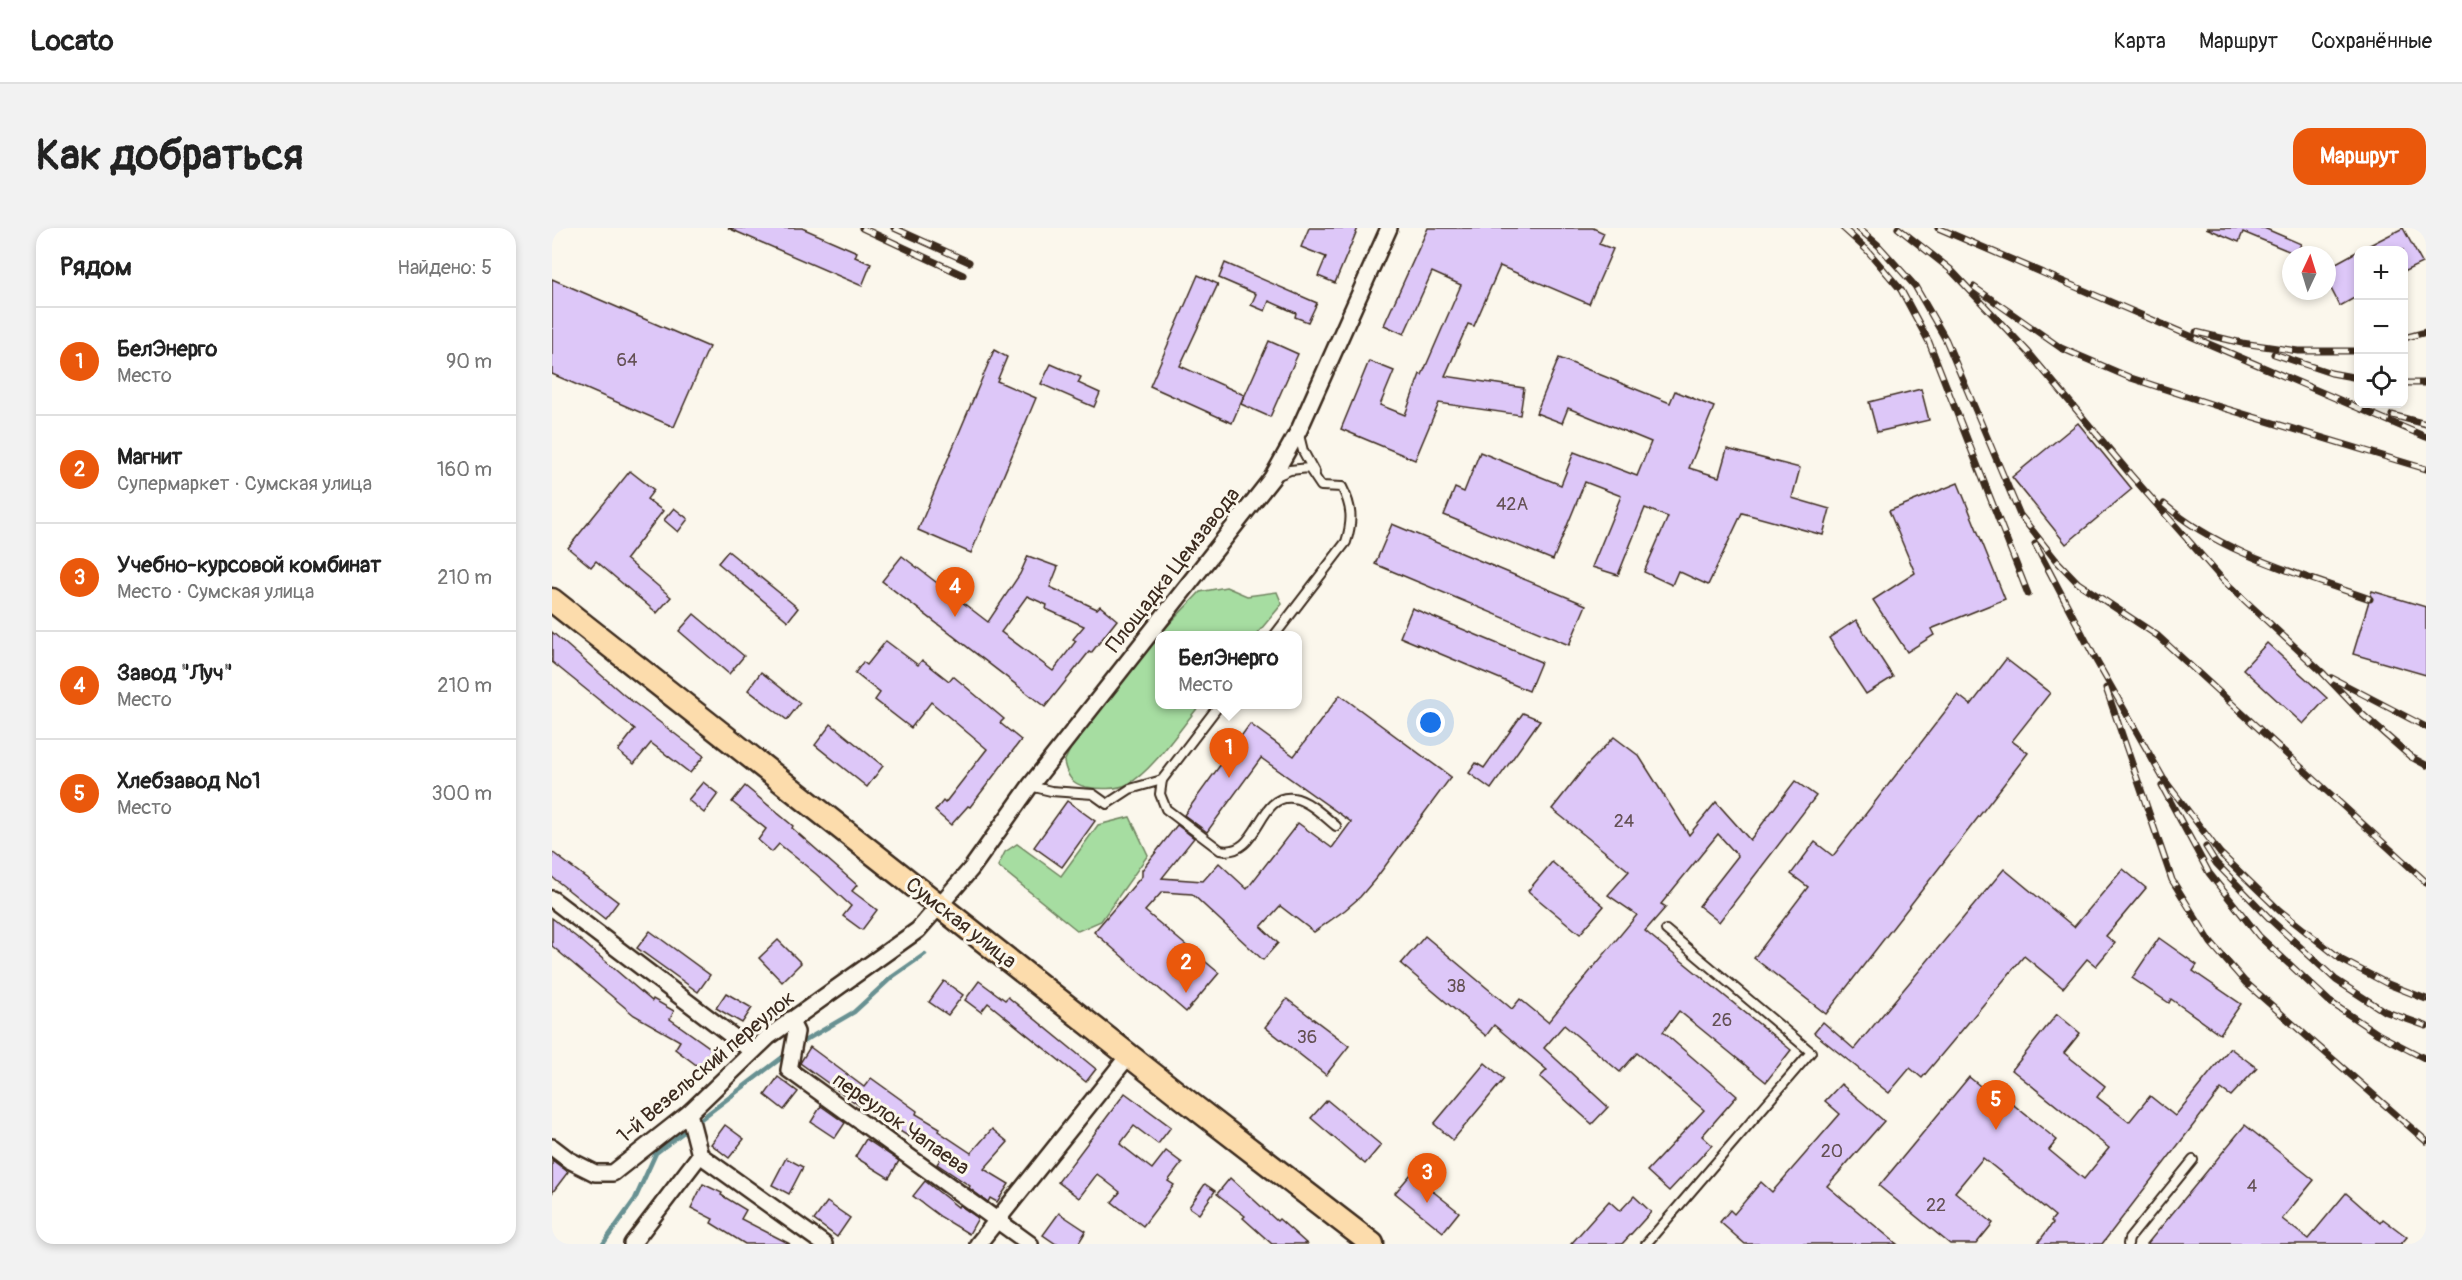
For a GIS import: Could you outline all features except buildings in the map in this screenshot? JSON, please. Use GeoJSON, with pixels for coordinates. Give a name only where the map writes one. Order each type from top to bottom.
{"type":"FeatureCollection","features":[{"type":"Feature","properties":{"kind":"main road","name":"Сумская улица"},"geometry":{"type":"LineString","coordinates":[[552,600],[1372,1244]]}},
{"type":"Feature","properties":{"kind":"street","name":"Площадка Цемзавода"},"geometry":{"type":"LineString","coordinates":[[939,906],[971,869],[1029,786],[1272,478],[1299,430],[1389,228]]}},
{"type":"Feature","properties":{"kind":"street"},"geometry":{"type":"LineString","coordinates":[[552,899],[752,1051]]}},
{"type":"Feature","properties":{"kind":"street","name":"1-й Везельский переулок"},"geometry":{"type":"LineString","coordinates":[[552,1147],[569,1160],[595,1173],[613,1173],[689,1113],[752,1051],[790,1020],[918,930],[939,906]]}},
{"type":"Feature","properties":{"kind":"street","name":"переулок Чапаева"},"geometry":{"type":"LineString","coordinates":[[790,1020],[796,1032],[789,1070],[1030,1244]]}},
{"type":"Feature","properties":{"kind":"street"},"geometry":{"type":"LineString","coordinates":[[978,1244],[1129,1055]]}},
{"type":"Feature","properties":{"kind":"street"},"geometry":{"type":"LineString","coordinates":[[689,1113],[700,1155],[824,1244]]}},
{"type":"Feature","properties":{"kind":"street"},"geometry":{"type":"LineString","coordinates":[[632,1244],[700,1155]]}},
{"type":"Feature","properties":{"kind":"lane"},"geometry":{"type":"LineString","coordinates":[[1299,430],[1303,451],[1321,486]]}},
{"type":"Feature","properties":{"kind":"lane"},"geometry":{"type":"LineString","coordinates":[[1272,478],[1290,470],[1309,468],[1321,486]]}},
{"type":"Feature","properties":{"kind":"lane"},"geometry":{"type":"LineString","coordinates":[[1278,631],[1346,542],[1352,523],[1351,504],[1342,487],[1321,486]]}},
{"type":"Feature","properties":{"kind":"lane"},"geometry":{"type":"LineString","coordinates":[[1217,709],[1162,780],[1160,794],[1166,808],[1220,850],[1230,852],[1243,846],[1267,811],[1280,799],[1294,798],[1307,804],[1336,826]]}},
{"type":"Feature","properties":{"kind":"lane"},"geometry":{"type":"LineString","coordinates":[[1029,786],[1051,791],[1093,794],[1107,804],[1130,789],[1162,780]]}},
{"type":"Feature","properties":{"kind":"lane"},"geometry":{"type":"LineString","coordinates":[[1646,1244],[1811,1052],[1666,930]]}},
{"type":"Feature","properties":{"kind":"lane"},"geometry":{"type":"LineString","coordinates":[[2128,1244],[2129,1239],[2193,1160]]}},
{"type":"Feature","properties":{"kind":"green space"},"geometry":{"type":"Polygon","coordinates":[[[1226,587],[1247,596],[1277,592],[1282,604],[1259,631],[1162,631],[1200,592],[1226,587]]]}},
{"type":"Feature","properties":{"kind":"green space"},"geometry":{"type":"Polygon","coordinates":[[[1155,639],[1155,709],[1197,709],[1147,770],[1128,784],[1102,789],[1081,786],[1069,775],[1064,762],[1071,748],[1155,639]]]}},
{"type":"Feature","properties":{"kind":"green space"},"geometry":{"type":"Polygon","coordinates":[[[1130,817],[1148,855],[1101,921],[1078,931],[998,866],[1005,852],[1017,844],[1061,876],[1098,825],[1130,817]]]}},
{"type":"Feature","properties":{"kind":"waterway"},"geometry":{"type":"LineString","coordinates":[[799,1044],[854,1012],[892,977],[925,954]]}},
{"type":"Feature","properties":{"kind":"waterway"},"geometry":{"type":"LineString","coordinates":[[603,1244],[635,1199],[656,1153],[788,1053]]}},
{"type":"Feature","properties":{"kind":"railway"},"geometry":{"type":"LineString","coordinates":[[862,228],[963,275]]}},
{"type":"Feature","properties":{"kind":"railway"},"geometry":{"type":"LineString","coordinates":[[894,228],[969,262]]}},
{"type":"Feature","properties":{"kind":"railway"},"geometry":{"type":"LineString","coordinates":[[1843,228],[1867,250],[1901,290],[1929,342],[2028,594]]}},
{"type":"Feature","properties":{"kind":"railway"},"geometry":{"type":"LineString","coordinates":[[1858,228],[1878,245],[1915,286],[1946,340],[2020,515],[2055,559],[2078,583],[2158,636],[2426,882]]}},
{"type":"Feature","properties":{"kind":"railway"},"geometry":{"type":"LineString","coordinates":[[1898,228],[1950,269],[2029,353],[2130,474],[2223,580],[2322,672],[2363,715],[2411,757],[2426,765]]}},
{"type":"Feature","properties":{"kind":"railway"},"geometry":{"type":"LineString","coordinates":[[1938,228],[2426,437]]}},
{"type":"Feature","properties":{"kind":"railway"},"geometry":{"type":"LineString","coordinates":[[1974,287],[2061,348],[2131,378],[2426,469]]}},
{"type":"Feature","properties":{"kind":"railway"},"geometry":{"type":"LineString","coordinates":[[2196,332],[2242,343],[2298,351],[2354,351]]}},
{"type":"Feature","properties":{"kind":"railway"},"geometry":{"type":"LineString","coordinates":[[2408,337],[2426,332]]}},
{"type":"Feature","properties":{"kind":"railway"},"geometry":{"type":"LineString","coordinates":[[2274,354],[2331,373],[2354,377]]}},
{"type":"Feature","properties":{"kind":"railway"},"geometry":{"type":"LineString","coordinates":[[2408,383],[2426,383]]}},
{"type":"Feature","properties":{"kind":"railway"},"geometry":{"type":"LineString","coordinates":[[2392,415],[2426,424]]}},
{"type":"Feature","properties":{"kind":"railway"},"geometry":{"type":"LineString","coordinates":[[2164,504],[2211,536],[2262,561],[2370,599]]}},
{"type":"Feature","properties":{"kind":"railway"},"geometry":{"type":"LineString","coordinates":[[2035,544],[2097,662],[2163,778],[2220,853],[2279,910],[2342,960],[2388,984],[2426,999]]}},
{"type":"Feature","properties":{"kind":"railway"},"geometry":{"type":"LineString","coordinates":[[2332,678],[2426,727]]}},
{"type":"Feature","properties":{"kind":"railway"},"geometry":{"type":"LineString","coordinates":[[2106,688],[2172,880],[2211,943],[2245,982],[2426,1141]]}},
{"type":"Feature","properties":{"kind":"railway"},"geometry":{"type":"LineString","coordinates":[[2162,786],[2209,873],[2259,936],[2330,1002],[2378,1034],[2426,1059]]}},
{"type":"Feature","properties":{"kind":"railway"},"geometry":{"type":"LineString","coordinates":[[2206,847],[2216,863],[2272,921],[2336,980],[2384,1011],[2426,1026]]}},
{"type":"Feature","properties":{"kind":"place","name":"Завод \"Луч\""},"geometry":{"type":"Point","coordinates":[955,617]}},
{"type":"Feature","properties":{"kind":"place","name":"БелЭнерго"},"geometry":{"type":"Point","coordinates":[1229,778]}},
{"type":"Feature","properties":{"kind":"place","name":"Магнит"},"geometry":{"type":"Point","coordinates":[1186,993]}},
{"type":"Feature","properties":{"kind":"place","name":"Хлебзавод №1"},"geometry":{"type":"Point","coordinates":[1996,1130]}},
{"type":"Feature","properties":{"kind":"place","name":"Учебно-курсовой комбинат"},"geometry":{"type":"Point","coordinates":[1427,1203]}}]}
